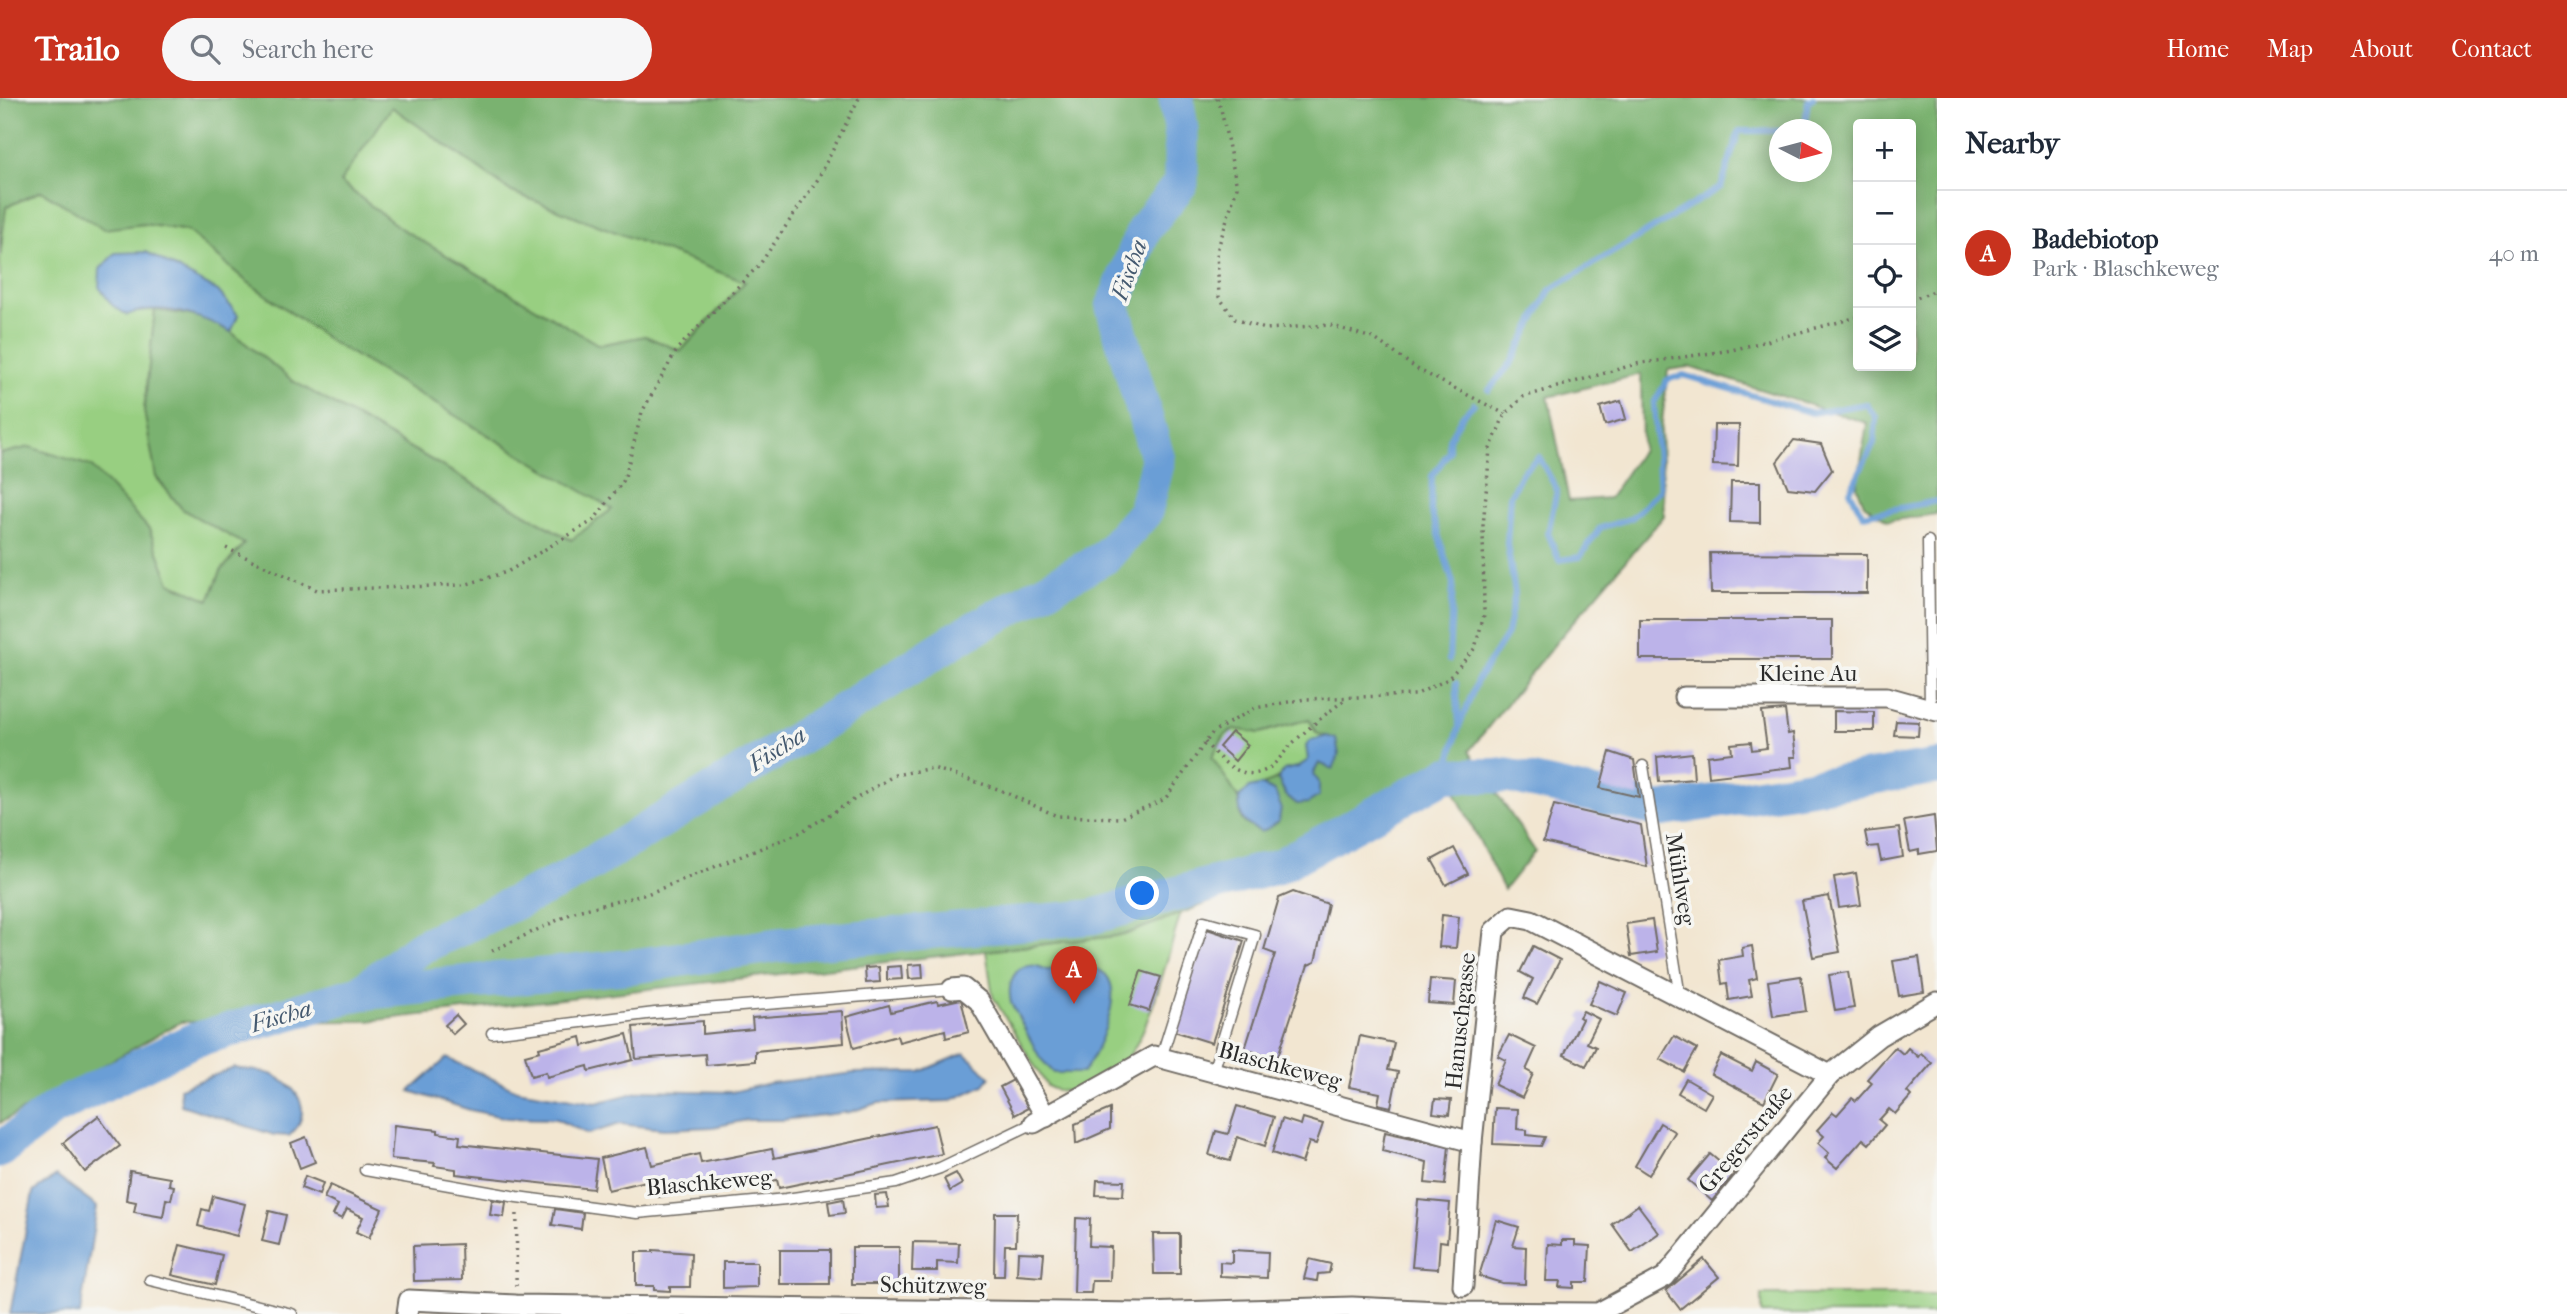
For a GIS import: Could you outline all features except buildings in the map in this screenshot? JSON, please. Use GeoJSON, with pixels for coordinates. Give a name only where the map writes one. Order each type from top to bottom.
{"type":"FeatureCollection","features":[{"type":"Feature","properties":{"kind":"street","name":"Kleine Au"},"geometry":{"type":"LineString","coordinates":[[1684,697],[1887,697],[1934,710]]}},
{"type":"Feature","properties":{"kind":"street","name":"Hanuschgasse"},"geometry":{"type":"LineString","coordinates":[[1463,1286],[1472,1142],[1494,931],[1511,916],[1531,920],[1830,1075]]}},
{"type":"Feature","properties":{"kind":"street"},"geometry":{"type":"LineString","coordinates":[[952,989],[962,988],[979,1001],[1040,1120]]}},
{"type":"Feature","properties":{"kind":"street","name":"Gregerstraße"},"geometry":{"type":"LineString","coordinates":[[1598,1312],[1665,1277],[1830,1075],[1879,1036],[1937,1002]]}},
{"type":"Feature","properties":{"kind":"street","name":"Blaschkeweg"},"geometry":{"type":"LineString","coordinates":[[1040,1120],[1153,1056],[1472,1142]]}},
{"type":"Feature","properties":{"kind":"street","name":"Schützweg"},"geometry":{"type":"LineString","coordinates":[[407,1314],[409,1300],[732,1311],[1142,1314],[1598,1312]]}},
{"type":"Feature","properties":{"kind":"lane","name":"Kleine Au"},"geometry":{"type":"LineString","coordinates":[[1928,541],[1934,710]]}},
{"type":"Feature","properties":{"kind":"lane","name":"Mühlweg"},"geometry":{"type":"LineString","coordinates":[[1643,766],[1680,998]]}},
{"type":"Feature","properties":{"kind":"lane"},"geometry":{"type":"LineString","coordinates":[[1161,1058],[1205,921],[1255,935],[1213,1072]]}},
{"type":"Feature","properties":{"kind":"lane"},"geometry":{"type":"LineString","coordinates":[[492,1034],[654,1013],[952,989]]}},
{"type":"Feature","properties":{"kind":"lane","name":"Blaschkeweg"},"geometry":{"type":"LineString","coordinates":[[365,1170],[517,1197],[637,1213],[800,1197],[897,1183],[940,1168],[1040,1120]]}},
{"type":"Feature","properties":{"kind":"lane"},"geometry":{"type":"LineString","coordinates":[[150,1280],[292,1314]]}},
{"type":"Feature","properties":{"kind":"path"},"geometry":{"type":"LineString","coordinates":[[226,548],[317,590],[464,585],[507,572],[593,520],[624,480],[642,412],[678,348],[760,264],[818,178],[859,98]]}},
{"type":"Feature","properties":{"kind":"path"},"geometry":{"type":"LineString","coordinates":[[1217,98],[1237,187],[1217,251],[1219,297],[1235,319],[1265,329],[1330,325],[1374,339],[1417,369],[1505,414]]}},
{"type":"Feature","properties":{"kind":"path"},"geometry":{"type":"LineString","coordinates":[[1916,298],[1937,290]]}},
{"type":"Feature","properties":{"kind":"path"},"geometry":{"type":"LineString","coordinates":[[492,951],[577,911],[647,894],[799,833],[895,775],[933,768],[998,789],[1057,816],[1121,818],[1166,799],[1213,732],[1255,708],[1304,699],[1415,695],[1448,679],[1475,648],[1484,615],[1483,526],[1490,449],[1505,414],[1523,397],[1636,364],[1732,350],[1853,318]]}},
{"type":"Feature","properties":{"kind":"path"},"geometry":{"type":"LineString","coordinates":[[1205,742],[1230,768],[1252,773],[1268,769],[1316,722],[1346,699]]}},
{"type":"Feature","properties":{"kind":"path"},"geometry":{"type":"LineString","coordinates":[[516,1305],[517,1197]]}},
{"type":"Feature","properties":{"kind":"green space"},"geometry":{"type":"Polygon","coordinates":[[[0,98],[1937,98],[1937,514],[1888,521],[1864,504],[1857,486],[1867,423],[1689,367],[1668,370],[1661,431],[1664,516],[1558,640],[1469,751],[1535,851],[1504,890],[1451,784],[1271,879],[1124,935],[368,1021],[181,1022],[0,1123],[0,454],[30,447],[91,466],[149,529],[170,583],[209,600],[221,571],[244,544],[182,509],[156,477],[144,411],[155,310],[203,317],[231,332],[293,381],[571,540],[612,509],[332,342],[245,280],[188,231],[144,224],[104,229],[41,191],[6,207],[0,257],[0,98]],[[392,107],[340,182],[400,228],[599,345],[645,336],[681,351],[745,282],[512,192],[392,107]],[[1641,374],[1548,397],[1569,501],[1609,498],[1642,450],[1641,374]],[[1309,719],[1260,733],[1234,729],[1224,736],[1212,757],[1239,802],[1242,819],[1251,827],[1262,831],[1279,821],[1275,792],[1262,785],[1278,779],[1286,795],[1297,804],[1319,763],[1333,768],[1336,739],[1316,733],[1309,719]]]}},
{"type":"Feature","properties":{"kind":"green space"},"geometry":{"type":"Polygon","coordinates":[[[392,107],[512,192],[746,281],[680,351],[645,336],[599,345],[400,228],[339,181],[392,107]]]}},
{"type":"Feature","properties":{"kind":"green space"},"geometry":{"type":"Polygon","coordinates":[[[41,191],[104,228],[144,224],[188,231],[245,280],[332,342],[613,509],[572,540],[293,381],[231,332],[238,315],[218,291],[146,252],[136,311],[155,310],[144,411],[182,509],[244,544],[221,571],[209,600],[170,583],[149,529],[30,447],[0,454],[0,257],[6,207],[41,191]]]}},
{"type":"Feature","properties":{"kind":"green space"},"geometry":{"type":"Polygon","coordinates":[[[1310,719],[1316,733],[1327,736],[1310,741],[1306,746],[1309,760],[1298,767],[1284,770],[1275,780],[1239,798],[1212,757],[1224,736],[1234,729],[1260,733],[1310,719]]]}},
{"type":"Feature","properties":{"kind":"green space"},"geometry":{"type":"Polygon","coordinates":[[[1181,913],[1150,1014],[1133,1050],[1124,1062],[1109,1073],[1075,1090],[1064,1091],[1047,1086],[993,997],[986,951],[1124,935],[1181,913]]]}},
{"type":"Feature","properties":{"kind":"green space"},"geometry":{"type":"Polygon","coordinates":[[[1762,1295],[1937,1295],[1937,1314],[1762,1314],[1762,1295]]]}},
{"type":"Feature","properties":{"kind":"water"},"geometry":{"type":"Polygon","coordinates":[[[146,252],[218,291],[238,315],[231,332],[180,312],[153,310],[127,315],[112,305],[99,287],[100,269],[115,253],[146,252]]]}},
{"type":"Feature","properties":{"kind":"water"},"geometry":{"type":"Polygon","coordinates":[[[1327,736],[1336,739],[1339,755],[1333,769],[1319,763],[1313,774],[1319,782],[1319,796],[1308,803],[1297,804],[1286,795],[1278,779],[1284,770],[1298,767],[1308,760],[1306,746],[1310,741],[1327,736]]]}},
{"type":"Feature","properties":{"kind":"water"},"geometry":{"type":"Polygon","coordinates":[[[1262,785],[1275,792],[1281,807],[1279,821],[1262,832],[1250,827],[1243,820],[1239,798],[1249,788],[1262,785]]]}},
{"type":"Feature","properties":{"kind":"water"},"geometry":{"type":"Polygon","coordinates":[[[1075,964],[1096,968],[1106,975],[1111,984],[1110,1010],[1095,1053],[1083,1073],[1054,1073],[1040,1058],[1011,1003],[1011,982],[1017,971],[1029,966],[1048,970],[1075,964]]]}},
{"type":"Feature","properties":{"kind":"water"},"geometry":{"type":"Polygon","coordinates":[[[965,1053],[990,1077],[984,1085],[950,1101],[878,1103],[850,1112],[782,1120],[747,1120],[713,1127],[664,1129],[620,1124],[588,1134],[556,1119],[507,1118],[470,1110],[410,1091],[447,1058],[517,1090],[596,1103],[646,1090],[732,1092],[770,1083],[855,1073],[920,1072],[965,1053]]]}},
{"type":"Feature","properties":{"kind":"water"},"geometry":{"type":"Polygon","coordinates":[[[234,1068],[273,1075],[297,1094],[302,1110],[301,1119],[289,1136],[274,1135],[181,1105],[180,1088],[234,1068]]]}},
{"type":"Feature","properties":{"kind":"water"},"geometry":{"type":"Polygon","coordinates":[[[56,1176],[97,1207],[80,1314],[10,1314],[33,1192],[56,1176]]]}},
{"type":"Feature","properties":{"kind":"waterway","name":"Fischa"},"geometry":{"type":"LineString","coordinates":[[0,1150],[53,1109],[191,1041],[359,993],[421,947],[567,878],[959,637],[1105,557],[1145,512],[1158,460],[1113,307],[1144,229],[1181,183],[1181,128],[1176,98]]}},
{"type":"Feature","properties":{"kind":"waterway"},"geometry":{"type":"LineString","coordinates":[[1806,119],[1808,101],[1813,98]]}},
{"type":"Feature","properties":{"kind":"waterway"},"geometry":{"type":"LineString","coordinates":[[1489,390],[1512,362],[1550,290],[1721,187],[1739,131],[1769,131]]}},
{"type":"Feature","properties":{"kind":"waterway"},"geometry":{"type":"LineString","coordinates":[[1446,775],[1459,727],[1477,681],[1507,634],[1515,593],[1507,544],[1510,496],[1522,472],[1539,457],[1557,490],[1548,533],[1559,560],[1580,557],[1600,528],[1632,518],[1660,490],[1654,403],[1667,380],[1683,375],[1812,413],[1866,404],[1876,417],[1874,443],[1850,491],[1863,515],[1937,501]]}},
{"type":"Feature","properties":{"kind":"waterway"},"geometry":{"type":"LineString","coordinates":[[1449,660],[1453,583],[1431,511],[1432,476],[1449,452],[1449,439],[1463,415],[1474,404]]}},
{"type":"Feature","properties":{"kind":"waterway"},"geometry":{"type":"LineString","coordinates":[[1456,683],[1459,725]]}},
{"type":"Feature","properties":{"kind":"waterway"},"geometry":{"type":"LineString","coordinates":[[359,993],[635,966],[778,945],[1091,917],[1279,866],[1446,775],[1508,776],[1660,810],[1937,767]]}},
{"type":"Feature","properties":{"kind":"place","name":"Badebiotop"},"geometry":{"type":"Point","coordinates":[1074,1004]}}]}
